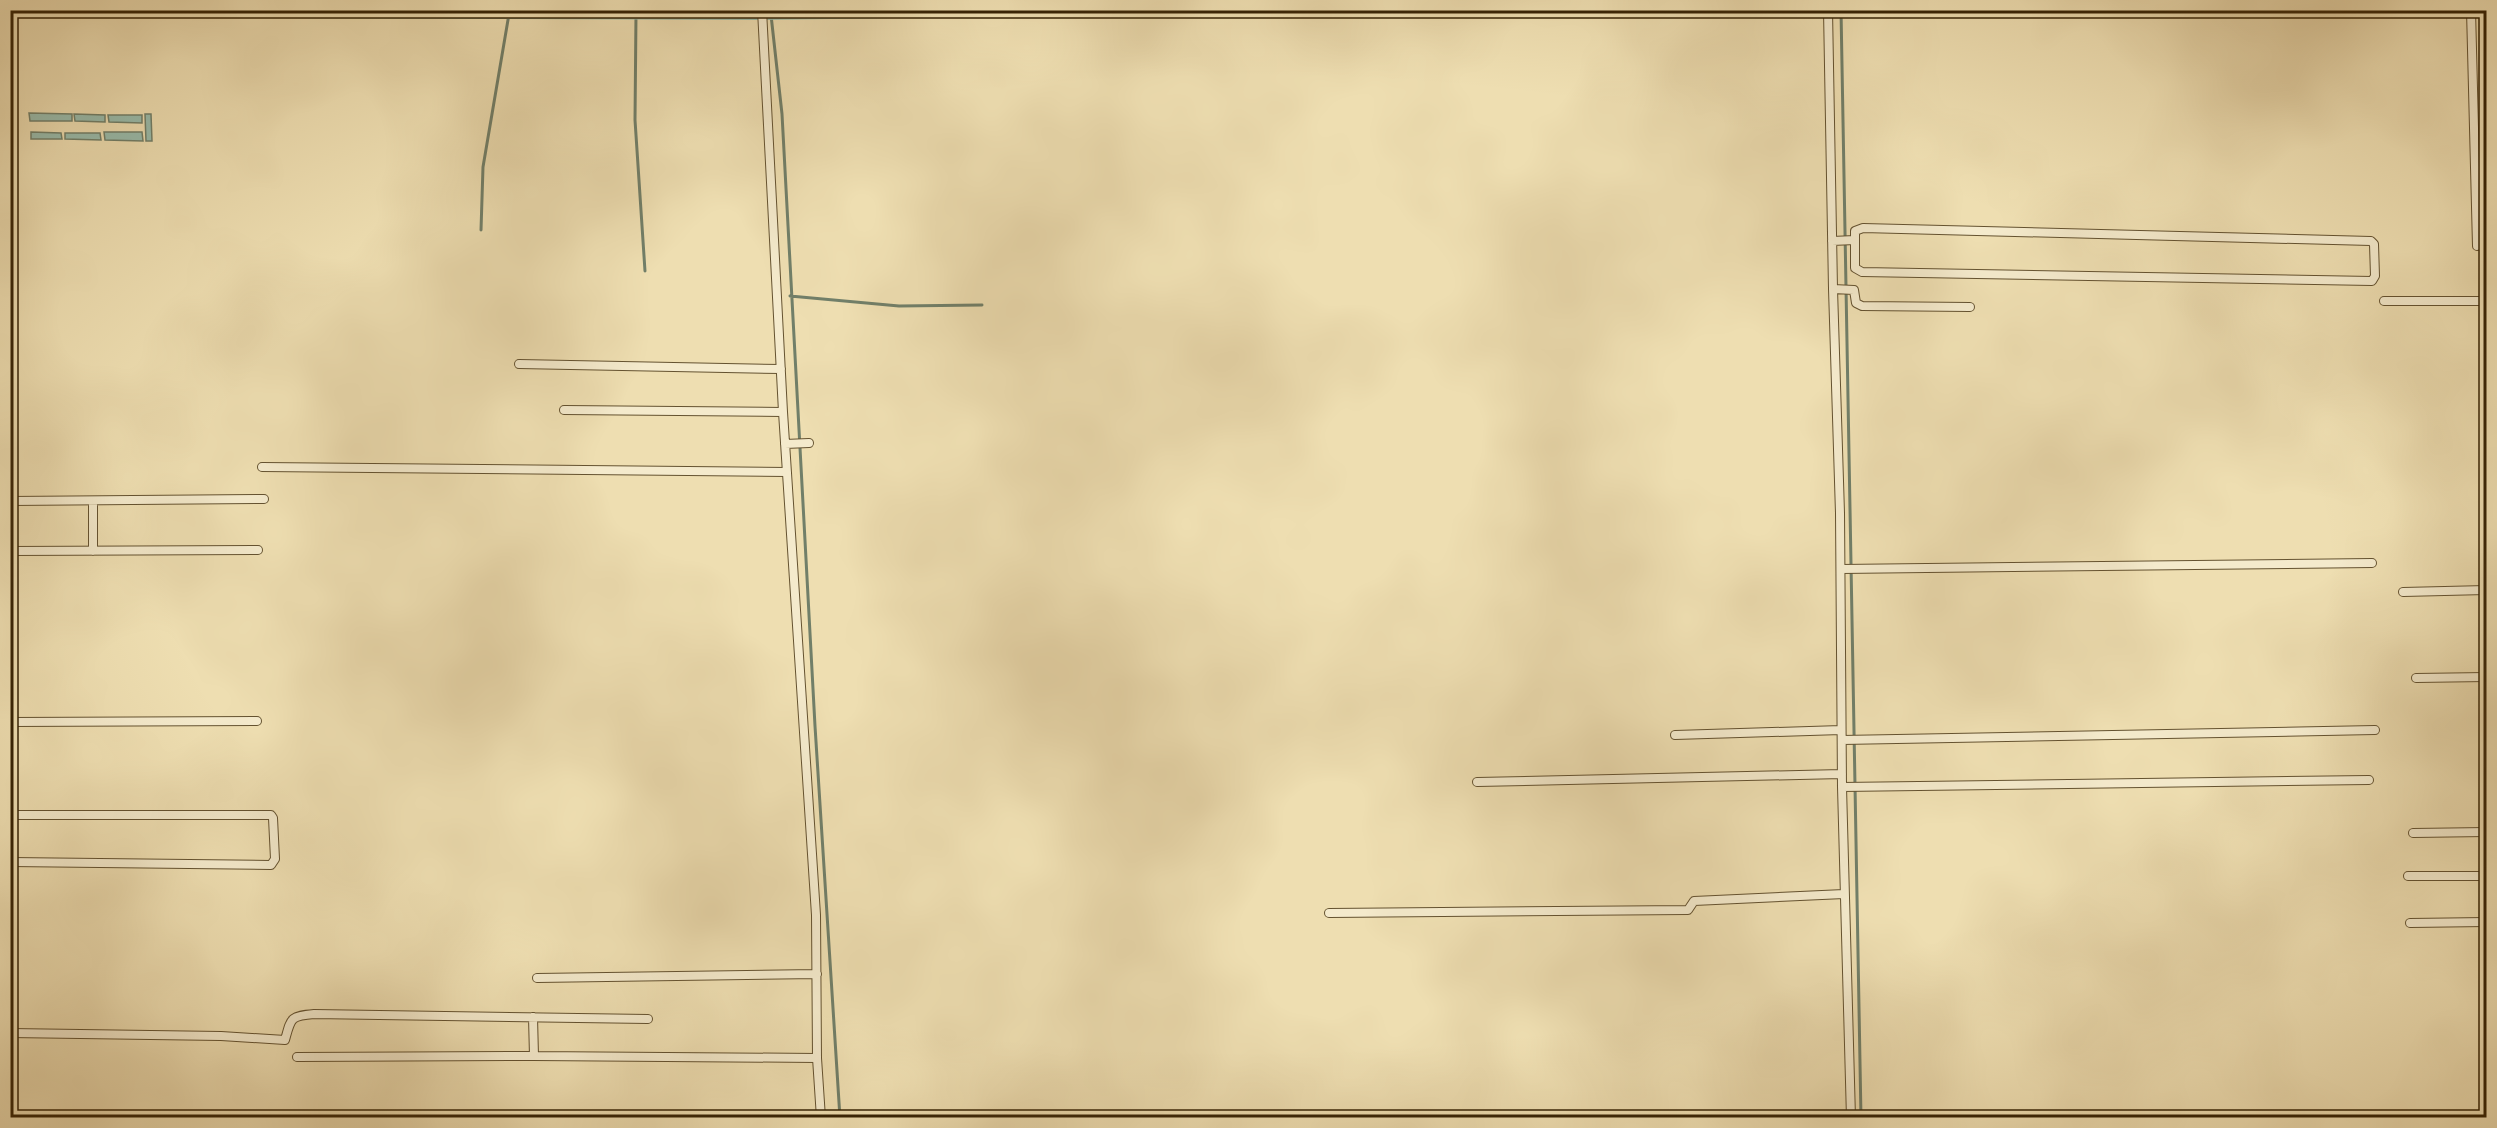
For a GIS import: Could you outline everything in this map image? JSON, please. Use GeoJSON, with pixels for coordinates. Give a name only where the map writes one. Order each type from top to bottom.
{"type":"FeatureCollection","features":[{"type":"Feature","properties":{"kind":"street"},"geometry":{"type":"LineString","coordinates":[[762,10],[783,412],[789,444],[787,472],[816,915],[817,1058],[821,1118]]}},
{"type":"Feature","properties":{"kind":"street"},"geometry":{"type":"LineString","coordinates":[[2471,12],[2477,246]]}},
{"type":"Feature","properties":{"kind":"street"},"geometry":{"type":"LineString","coordinates":[[1828,13],[1843,569],[1841,730],[1845,740],[1842,774],[1851,1118]]}},
{"type":"Feature","properties":{"kind":"street"},"geometry":{"type":"LineString","coordinates":[[1863,228],[2371,241],[2374,244],[2375,276],[2372,281],[1862,272],[1855,268],[1852,240],[1855,231],[1863,228]]}},
{"type":"Feature","properties":{"kind":"street"},"geometry":{"type":"LineString","coordinates":[[1834,240],[1852,240]]}},
{"type":"Feature","properties":{"kind":"street"},"geometry":{"type":"LineString","coordinates":[[1834,289],[1854,290],[1857,303],[1862,306],[1970,307]]}},
{"type":"Feature","properties":{"kind":"street"},"geometry":{"type":"LineString","coordinates":[[2384,301],[2487,301]]}},
{"type":"Feature","properties":{"kind":"street"},"geometry":{"type":"LineString","coordinates":[[519,364],[781,369]]}},
{"type":"Feature","properties":{"kind":"street"},"geometry":{"type":"LineString","coordinates":[[564,410],[783,412]]}},
{"type":"Feature","properties":{"kind":"street"},"geometry":{"type":"LineString","coordinates":[[789,444],[807,443]]}},
{"type":"Feature","properties":{"kind":"street"},"geometry":{"type":"LineString","coordinates":[[262,467],[787,472]]}},
{"type":"Feature","properties":{"kind":"street"},"geometry":{"type":"LineString","coordinates":[[10,501],[264,499]]}},
{"type":"Feature","properties":{"kind":"street"},"geometry":{"type":"LineString","coordinates":[[93,501],[93,551]]}},
{"type":"Feature","properties":{"kind":"street"},"geometry":{"type":"LineString","coordinates":[[10,551],[258,550]]}},
{"type":"Feature","properties":{"kind":"street"},"geometry":{"type":"LineString","coordinates":[[1843,569],[2372,563]]}},
{"type":"Feature","properties":{"kind":"street"},"geometry":{"type":"LineString","coordinates":[[2403,592],[2487,590]]}},
{"type":"Feature","properties":{"kind":"street"},"geometry":{"type":"LineString","coordinates":[[2416,678],[2487,676]]}},
{"type":"Feature","properties":{"kind":"street"},"geometry":{"type":"LineString","coordinates":[[10,722],[257,721]]}},
{"type":"Feature","properties":{"kind":"street"},"geometry":{"type":"LineString","coordinates":[[1674,735],[1841,730]]}},
{"type":"Feature","properties":{"kind":"street"},"geometry":{"type":"LineString","coordinates":[[1845,740],[2375,730]]}},
{"type":"Feature","properties":{"kind":"street"},"geometry":{"type":"LineString","coordinates":[[1477,782],[1842,774]]}},
{"type":"Feature","properties":{"kind":"street"},"geometry":{"type":"LineString","coordinates":[[1844,787],[2369,780]]}},
{"type":"Feature","properties":{"kind":"street"},"geometry":{"type":"LineString","coordinates":[[10,815],[271,815],[275,859],[271,865],[10,862]]}},
{"type":"Feature","properties":{"kind":"street"},"geometry":{"type":"LineString","coordinates":[[2413,833],[2487,832]]}},
{"type":"Feature","properties":{"kind":"street"},"geometry":{"type":"LineString","coordinates":[[2408,876],[2487,876]]}},
{"type":"Feature","properties":{"kind":"street"},"geometry":{"type":"LineString","coordinates":[[1329,913],[1688,909],[1694,901],[1844,894]]}},
{"type":"Feature","properties":{"kind":"street"},"geometry":{"type":"LineString","coordinates":[[2410,923],[2487,922]]}},
{"type":"Feature","properties":{"kind":"street"},"geometry":{"type":"LineString","coordinates":[[537,978],[817,974]]}},
{"type":"Feature","properties":{"kind":"street"},"geometry":{"type":"LineString","coordinates":[[10,1033],[221,1036],[285,1040],[291,1019],[295,1016],[314,1014],[648,1019]]}},
{"type":"Feature","properties":{"kind":"street"},"geometry":{"type":"LineString","coordinates":[[533,1017],[534,1056]]}},
{"type":"Feature","properties":{"kind":"street"},"geometry":{"type":"LineString","coordinates":[[297,1058],[534,1056],[817,1058]]}},
{"type":"Feature","properties":{"kind":"shaded area"},"geometry":{"type":"Polygon","coordinates":[[[29,113],[72,114],[72,121],[30,121],[29,113]]]}},
{"type":"Feature","properties":{"kind":"shaded area"},"geometry":{"type":"Polygon","coordinates":[[[74,114],[105,115],[105,122],[75,121],[74,114]]]}},
{"type":"Feature","properties":{"kind":"shaded area"},"geometry":{"type":"Polygon","coordinates":[[[145,114],[151,114],[152,141],[146,141],[145,114]]]}},
{"type":"Feature","properties":{"kind":"shaded area"},"geometry":{"type":"Polygon","coordinates":[[[108,115],[142,115],[142,123],[109,122],[108,115]]]}},
{"type":"Feature","properties":{"kind":"shaded area"},"geometry":{"type":"Polygon","coordinates":[[[31,132],[61,133],[62,139],[31,139],[31,132]]]}},
{"type":"Feature","properties":{"kind":"shaded area"},"geometry":{"type":"Polygon","coordinates":[[[104,132],[142,132],[143,141],[105,140],[104,132]]]}},
{"type":"Feature","properties":{"kind":"shaded area"},"geometry":{"type":"Polygon","coordinates":[[[65,133],[100,133],[101,140],[65,139],[65,133]]]}},
{"type":"Feature","properties":{"kind":"waterway"},"geometry":{"type":"LineString","coordinates":[[10,12],[757,15],[1094,10]]}},
{"type":"Feature","properties":{"kind":"waterway"},"geometry":{"type":"LineString","coordinates":[[1841,10],[1861,1118]]}},
{"type":"Feature","properties":{"kind":"waterway"},"geometry":{"type":"LineString","coordinates":[[481,230],[483,167],[509,14]]}},
{"type":"Feature","properties":{"kind":"waterway"},"geometry":{"type":"LineString","coordinates":[[636,14],[635,120],[645,271]]}},
{"type":"Feature","properties":{"kind":"waterway"},"geometry":{"type":"LineString","coordinates":[[771,15],[782,114],[815,726],[840,1118]]}},
{"type":"Feature","properties":{"kind":"waterway"},"geometry":{"type":"LineString","coordinates":[[790,296],[899,306],[982,305]]}}]}
